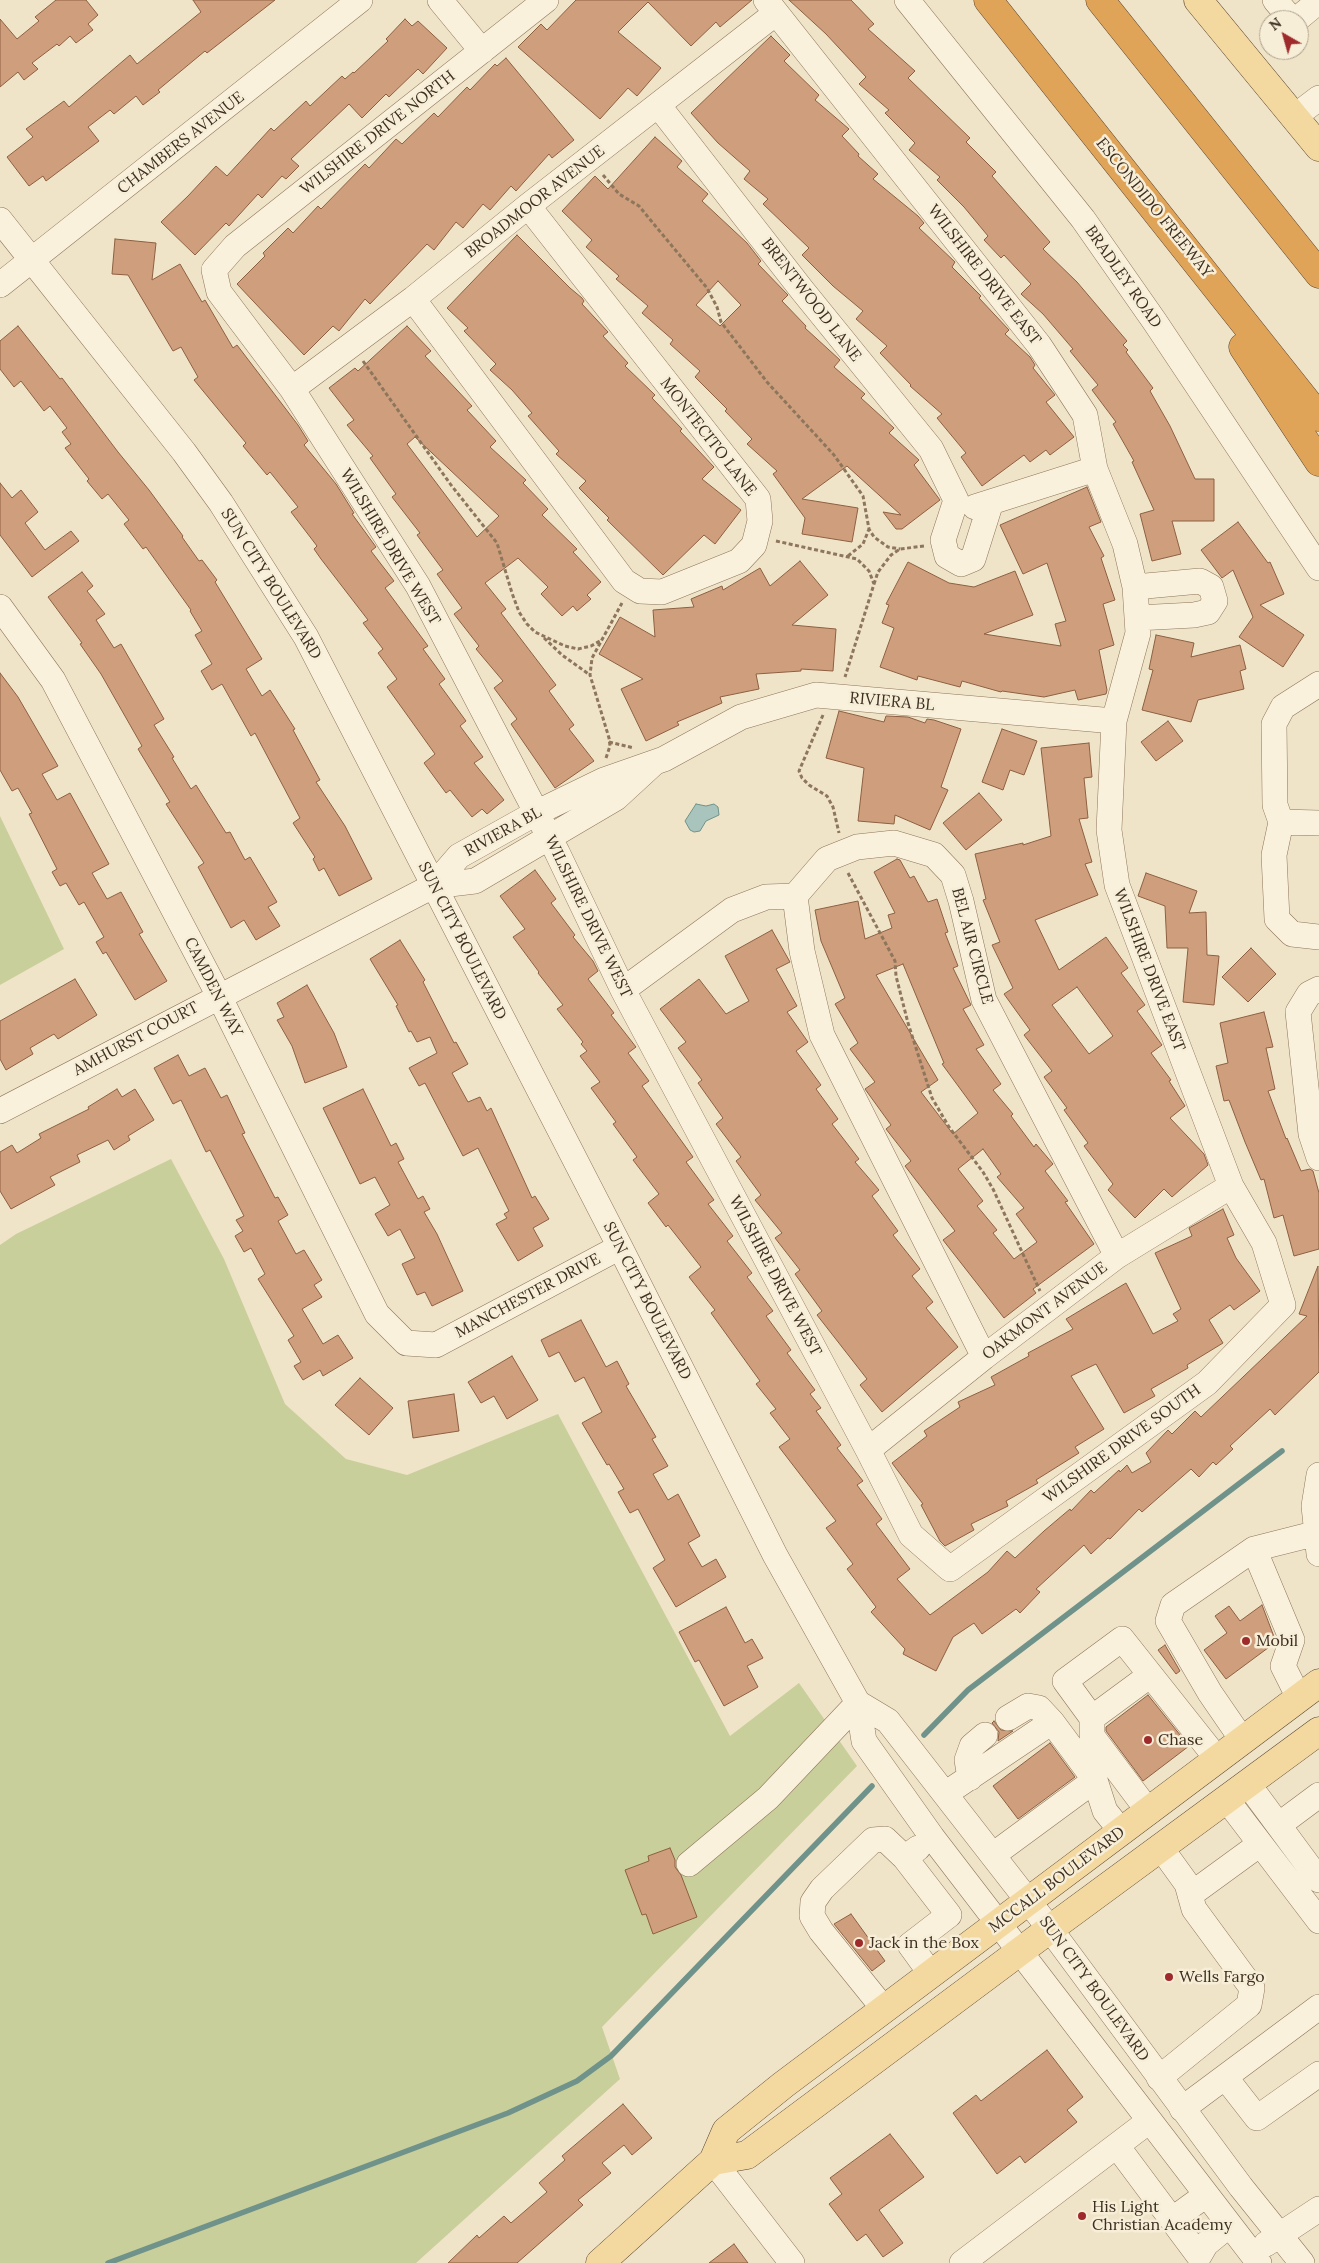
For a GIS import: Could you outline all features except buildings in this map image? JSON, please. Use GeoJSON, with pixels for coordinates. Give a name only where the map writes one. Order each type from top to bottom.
{"type":"FeatureCollection","features":[{"type":"Feature","properties":{"kind":"highway","name":"ESCONDIDO FREEWAY"},"geometry":{"type":"LineString","coordinates":[[988,0],[1217,286],[1319,417]]}},
{"type":"Feature","properties":{"kind":"highway"},"geometry":{"type":"LineString","coordinates":[[1100,0],[1319,274]]}},
{"type":"Feature","properties":{"kind":"highway"},"geometry":{"type":"LineString","coordinates":[[1231,164],[1319,258]]}},
{"type":"Feature","properties":{"kind":"highway"},"geometry":{"type":"LineString","coordinates":[[1217,286],[1229,326],[1319,462]]}},
{"type":"Feature","properties":{"kind":"main road"},"geometry":{"type":"LineString","coordinates":[[1198,0],[1319,147]]}},
{"type":"Feature","properties":{"kind":"main road","name":"MCCALL BOULEVARD"},"geometry":{"type":"LineString","coordinates":[[600,2263],[713,2161],[726,2131],[783,2085],[1309,1691]]}},
{"type":"Feature","properties":{"kind":"main road"},"geometry":{"type":"LineString","coordinates":[[713,2161],[747,2155],[1319,1731]]}},
{"type":"Feature","properties":{"kind":"street","name":"CHAMBERS AVENUE"},"geometry":{"type":"LineString","coordinates":[[0,285],[360,0]]}},
{"type":"Feature","properties":{"kind":"street"},"geometry":{"type":"LineString","coordinates":[[440,0],[482,51]]}},
{"type":"Feature","properties":{"kind":"street","name":"WILSHIRE DRIVE NORTH"},"geometry":{"type":"LineString","coordinates":[[214,270],[235,246],[546,0]]}},
{"type":"Feature","properties":{"kind":"street","name":"BRADLEY ROAD"},"geometry":{"type":"LineString","coordinates":[[907,0],[1084,219],[1319,568]]}},
{"type":"Feature","properties":{"kind":"street"},"geometry":{"type":"LineString","coordinates":[[1275,0],[1284,10]]}},
{"type":"Feature","properties":{"kind":"street"},"geometry":{"type":"LineString","coordinates":[[1308,10],[1319,1]]}},
{"type":"Feature","properties":{"kind":"street","name":"BROADMOOR AVENUE"},"geometry":{"type":"LineString","coordinates":[[292,389],[413,299],[528,206],[658,105],[771,6]]}},
{"type":"Feature","properties":{"kind":"street","name":"WILSHIRE DRIVE EAST"},"geometry":{"type":"LineString","coordinates":[[771,6],[1039,345],[1085,415],[1095,469],[1124,544],[1135,587],[1138,633],[1114,721],[1109,830],[1116,885],[1231,1186],[1264,1243],[1283,1305]]}},
{"type":"Feature","properties":{"kind":"street"},"geometry":{"type":"LineString","coordinates":[[1294,117],[1319,98]]}},
{"type":"Feature","properties":{"kind":"street","name":"BRENTWOOD LANE"},"geometry":{"type":"LineString","coordinates":[[658,105],[802,290],[931,450],[956,500]]}},
{"type":"Feature","properties":{"kind":"street","name":"MONTECITO LANE"},"geometry":{"type":"LineString","coordinates":[[528,206],[758,499],[760,521],[754,544],[739,561],[662,592],[640,591],[632,586]]}},
{"type":"Feature","properties":{"kind":"street","name":"SUN CITY BOULEVARD"},"geometry":{"type":"LineString","coordinates":[[0,220],[184,452],[221,503],[306,637],[620,1247],[775,1555],[858,1703],[864,1741],[932,1837],[1150,2121],[1253,2259]]}},
{"type":"Feature","properties":{"kind":"street","name":"WILSHIRE DRIVE WEST"},"geometry":{"type":"LineString","coordinates":[[214,270],[219,292],[292,389],[418,586],[549,838],[623,990],[868,1450],[911,1535],[950,1569]]}},
{"type":"Feature","properties":{"kind":"street"},"geometry":{"type":"LineString","coordinates":[[413,299],[624,581],[632,586]]}},
{"type":"Feature","properties":{"kind":"street"},"geometry":{"type":"LineString","coordinates":[[991,502],[973,559],[961,564],[947,556],[943,540],[956,500],[974,507],[1095,469]]}},
{"type":"Feature","properties":{"kind":"street"},"geometry":{"type":"LineString","coordinates":[[1135,587],[1200,581],[1211,587],[1214,601],[1208,612],[1194,615],[1137,618]]}},
{"type":"Feature","properties":{"kind":"street","name":"CAMDEN WAY"},"geometry":{"type":"LineString","coordinates":[[0,607],[53,680],[218,996],[377,1314],[406,1343],[436,1345]]}},
{"type":"Feature","properties":{"kind":"street"},"geometry":{"type":"LineString","coordinates":[[1319,684],[1283,707],[1274,724],[1275,805],[1281,822],[1274,855],[1277,919],[1292,934],[1319,937]]}},
{"type":"Feature","properties":{"kind":"street","name":"RIVIERA BL"},"geometry":{"type":"LineString","coordinates":[[433,886],[459,856],[536,814],[611,778],[654,763],[741,717],[816,695],[1114,721]]}},
{"type":"Feature","properties":{"kind":"street","name":"RIVIERA BL"},"geometry":{"type":"LineString","coordinates":[[433,886],[475,881],[616,798],[654,763]]}},
{"type":"Feature","properties":{"kind":"street"},"geometry":{"type":"LineString","coordinates":[[1281,822],[1319,823]]}},
{"type":"Feature","properties":{"kind":"street","name":"BEL AIR CIRCLE"},"geometry":{"type":"LineString","coordinates":[[795,896],[827,859],[857,848],[894,843],[934,855],[953,875],[984,1000],[1117,1256]]}},
{"type":"Feature","properties":{"kind":"street","name":"AMHURST COURT"},"geometry":{"type":"LineString","coordinates":[[0,1111],[218,996],[433,886]]}},
{"type":"Feature","properties":{"kind":"street"},"geometry":{"type":"LineString","coordinates":[[623,990],[732,910],[766,896],[795,896],[802,951],[822,1035],[984,1357]]}},
{"type":"Feature","properties":{"kind":"street"},"geometry":{"type":"LineString","coordinates":[[1319,989],[1309,994],[1298,1012],[1311,1134],[1319,1158]]}},
{"type":"Feature","properties":{"kind":"street","name":"OAKMONT AVENUE"},"geometry":{"type":"LineString","coordinates":[[868,1450],[984,1357],[1117,1256],[1231,1186]]}},
{"type":"Feature","properties":{"kind":"street","name":"MANCHESTER DRIVE"},"geometry":{"type":"LineString","coordinates":[[436,1345],[620,1247]]}},
{"type":"Feature","properties":{"kind":"street","name":"WILSHIRE DRIVE SOUTH"},"geometry":{"type":"LineString","coordinates":[[950,1569],[1207,1383],[1283,1305]]}},
{"type":"Feature","properties":{"kind":"street"},"geometry":{"type":"LineString","coordinates":[[1243,1741],[1210,1693],[1168,1621],[1172,1605],[1254,1549],[1318,1543],[1314,1506],[1319,1475]]}},
{"type":"Feature","properties":{"kind":"street"},"geometry":{"type":"LineString","coordinates":[[1254,1549],[1292,1640],[1283,1666],[1309,1691]]}},
{"type":"Feature","properties":{"kind":"street"},"geometry":{"type":"LineString","coordinates":[[1149,1812],[1092,1736],[1092,1718],[1065,1681],[1122,1640],[1218,1760]]}},
{"type":"Feature","properties":{"kind":"street"},"geometry":{"type":"LineString","coordinates":[[1092,1718],[1150,1676]]}},
{"type":"Feature","properties":{"kind":"street","name":"SUN CITY BOULEVARD"},"geometry":{"type":"LineString","coordinates":[[858,1703],[888,1721],[946,1794],[1050,1929],[1182,2109],[1279,2236],[1302,2263]]}},
{"type":"Feature","properties":{"kind":"street"},"geometry":{"type":"LineString","coordinates":[[689,1864],[768,1798],[858,1703]]}},
{"type":"Feature","properties":{"kind":"street"},"geometry":{"type":"LineString","coordinates":[[1008,1718],[1028,1706],[1039,1708],[1052,1722],[1096,1780],[1106,1811],[1122,1832]]}},
{"type":"Feature","properties":{"kind":"street"},"geometry":{"type":"LineString","coordinates":[[946,1794],[1052,1722]]}},
{"type":"Feature","properties":{"kind":"street"},"geometry":{"type":"LineString","coordinates":[[970,1778],[967,1760],[972,1746],[985,1736]]}},
{"type":"Feature","properties":{"kind":"street"},"geometry":{"type":"LineString","coordinates":[[993,1855],[1096,1780]]}},
{"type":"Feature","properties":{"kind":"street"},"geometry":{"type":"LineString","coordinates":[[1248,1784],[1280,1824],[1319,1880]]}},
{"type":"Feature","properties":{"kind":"street"},"geometry":{"type":"LineString","coordinates":[[1280,1824],[1319,1796]]}},
{"type":"Feature","properties":{"kind":"street"},"geometry":{"type":"LineString","coordinates":[[1227,1800],[1319,1921]]}},
{"type":"Feature","properties":{"kind":"street"},"geometry":{"type":"LineString","coordinates":[[905,1858],[932,1837]]}},
{"type":"Feature","properties":{"kind":"street"},"geometry":{"type":"LineString","coordinates":[[884,2009],[821,1931],[812,1916],[813,1902],[829,1882],[873,1840],[885,1839],[905,1858],[949,1915],[910,1945],[931,1974]]}},
{"type":"Feature","properties":{"kind":"street"},"geometry":{"type":"LineString","coordinates":[[1190,1895],[1260,1844]]}},
{"type":"Feature","properties":{"kind":"street"},"geometry":{"type":"LineString","coordinates":[[1159,2078],[1249,2005],[1252,1988],[1194,1909],[1187,1884],[1161,1848]]}},
{"type":"Feature","properties":{"kind":"street"},"geometry":{"type":"LineString","coordinates":[[1182,2109],[1319,2007]]}},
{"type":"Feature","properties":{"kind":"street"},"geometry":{"type":"LineString","coordinates":[[1225,2077],[1257,2118],[1319,2074]]}},
{"type":"Feature","properties":{"kind":"street"},"geometry":{"type":"LineString","coordinates":[[962,2263],[1150,2121]]}},
{"type":"Feature","properties":{"kind":"street"},"geometry":{"type":"LineString","coordinates":[[1118,2146],[1199,2256],[1206,2244],[1229,2225]]}},
{"type":"Feature","properties":{"kind":"street"},"geometry":{"type":"LineString","coordinates":[[713,2161],[792,2263]]}},
{"type":"Feature","properties":{"kind":"street"},"geometry":{"type":"LineString","coordinates":[[1173,2219],[1206,2195]]}},
{"type":"Feature","properties":{"kind":"street"},"geometry":{"type":"LineString","coordinates":[[1253,2259],[1279,2236],[1319,2209]]}},
{"type":"Feature","properties":{"kind":"path"},"geometry":{"type":"LineString","coordinates":[[593,156],[604,177],[619,194],[639,206],[707,288],[717,307],[721,322],[780,398],[834,455],[863,496],[868,515],[869,529],[863,544],[855,552],[847,556]]}},
{"type":"Feature","properties":{"kind":"path"},"geometry":{"type":"LineString","coordinates":[[351,346],[451,485],[498,543],[506,575],[519,612],[535,632],[565,646],[578,649],[591,646],[600,641]]}},
{"type":"Feature","properties":{"kind":"path"},"geometry":{"type":"LineString","coordinates":[[869,529],[880,542],[888,547],[900,549],[944,543]]}},
{"type":"Feature","properties":{"kind":"path"},"geometry":{"type":"LineString","coordinates":[[756,537],[857,559],[864,565],[874,584]]}},
{"type":"Feature","properties":{"kind":"path"},"geometry":{"type":"LineString","coordinates":[[900,549],[885,561],[878,572],[844,678],[826,706],[799,771],[802,778],[826,796],[833,807],[849,877],[895,961],[896,976],[908,1023],[932,1098],[949,1127],[988,1180],[1035,1285],[1051,1306]]}},
{"type":"Feature","properties":{"kind":"path"},"geometry":{"type":"LineString","coordinates":[[611,778],[605,762],[610,746],[609,738],[590,675],[592,658],[600,641],[632,586]]}},
{"type":"Feature","properties":{"kind":"path"},"geometry":{"type":"LineString","coordinates":[[541,635],[562,655],[590,675]]}},
{"type":"Feature","properties":{"kind":"green space"},"geometry":{"type":"Polygon","coordinates":[[[0,816],[64,949],[0,985],[0,816]]]}},
{"type":"Feature","properties":{"kind":"green space"},"geometry":{"type":"Polygon","coordinates":[[[171,1159],[224,1259],[285,1404],[346,1459],[407,1475],[558,1414],[730,1736],[799,1683],[857,1766],[602,2027],[620,2079],[416,2263],[0,2263],[0,1245],[16,1234],[171,1159]]]}},
{"type":"Feature","properties":{"kind":"water"},"geometry":{"type":"Polygon","coordinates":[[[696,804],[706,806],[714,804],[718,807],[719,815],[706,821],[700,831],[694,832],[690,830],[685,821],[696,804]]]}},
{"type":"Feature","properties":{"kind":"waterway"},"geometry":{"type":"LineString","coordinates":[[924,1735],[968,1690],[1282,1451]]}},
{"type":"Feature","properties":{"kind":"waterway"},"geometry":{"type":"LineString","coordinates":[[108,2263],[508,2113],[577,2081],[611,2056],[872,1786]]}},
{"type":"Feature","properties":{"kind":"place","name":"Mobil"},"geometry":{"type":"Point","coordinates":[1246,1641]}},
{"type":"Feature","properties":{"kind":"place","name":"Chase"},"geometry":{"type":"Point","coordinates":[1148,1740]}},
{"type":"Feature","properties":{"kind":"place","name":"Jack in the Box"},"geometry":{"type":"Point","coordinates":[859,1943]}},
{"type":"Feature","properties":{"kind":"place","name":"Wells Fargo"},"geometry":{"type":"Point","coordinates":[1169,1977]}},
{"type":"Feature","properties":{"kind":"place","name":"His Light Christian Academy"},"geometry":{"type":"Point","coordinates":[1082,2216]}}]}
